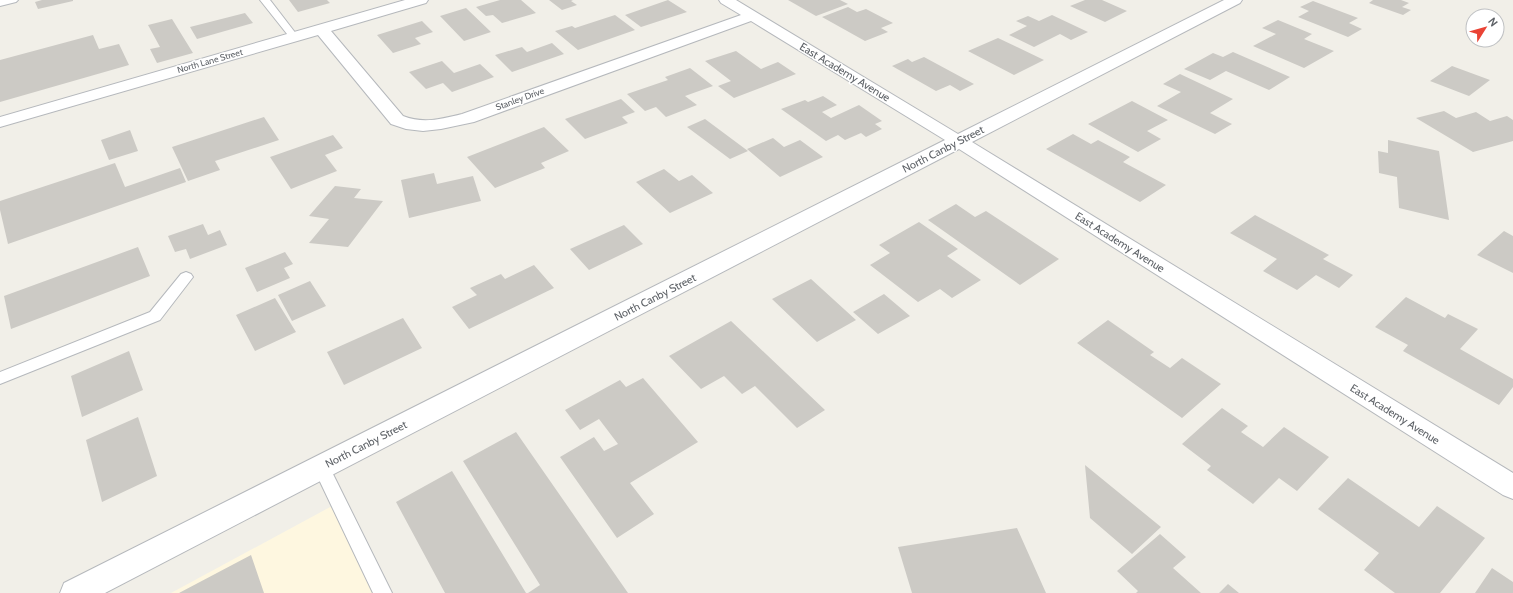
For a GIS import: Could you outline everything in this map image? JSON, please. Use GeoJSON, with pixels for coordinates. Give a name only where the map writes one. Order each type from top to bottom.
{"type":"FeatureCollection","features":[{"type":"Feature","properties":{"kind":"street","name":"North Lane Street"},"geometry":{"type":"LineString","coordinates":[[0,122],[421,0]]}},
{"type":"Feature","properties":{"kind":"street","name":"East Academy Avenue"},"geometry":{"type":"LineString","coordinates":[[726,0],[958,141],[1513,487]]}},
{"type":"Feature","properties":{"kind":"street","name":"North Canby Street"},"geometry":{"type":"LineString","coordinates":[[75,593],[1235,0]]}},
{"type":"Feature","properties":{"kind":"street","name":"Stanley Drive"},"geometry":{"type":"LineString","coordinates":[[321,29],[397,120],[408,125],[422,127],[442,125],[468,118],[752,16]]}},
{"type":"Feature","properties":{"kind":"lane"},"geometry":{"type":"LineString","coordinates":[[0,3],[13,0]]}},
{"type":"Feature","properties":{"kind":"lane"},"geometry":{"type":"LineString","coordinates":[[265,0],[294,37]]}},
{"type":"Feature","properties":{"kind":"lane"},"geometry":{"type":"LineString","coordinates":[[0,378],[155,316],[186,277]]}},
{"type":"Feature","properties":{"kind":"lane"},"geometry":{"type":"LineString","coordinates":[[321,467],[383,593]]}},
{"type":"Feature","properties":{"kind":"shaded area"},"geometry":{"type":"Polygon","coordinates":[[[332,506],[375,593],[171,593],[332,506]]]}},
{"type":"Feature","properties":{"kind":"building"},"geometry":{"type":"Polygon","coordinates":[[[42,0],[73,1],[38,9],[35,2],[42,0]]]}},
{"type":"Feature","properties":{"kind":"building"},"geometry":{"type":"Polygon","coordinates":[[[289,0],[327,0],[330,3],[298,12],[289,0]]]}},
{"type":"Feature","properties":{"kind":"building"},"geometry":{"type":"Polygon","coordinates":[[[500,0],[521,0],[536,13],[502,23],[493,15],[486,16],[476,7],[500,0]]]}},
{"type":"Feature","properties":{"kind":"building"},"geometry":{"type":"Polygon","coordinates":[[[549,0],[573,0],[571,1],[577,5],[562,10],[549,0]]]}},
{"type":"Feature","properties":{"kind":"building"},"geometry":{"type":"Polygon","coordinates":[[[668,0],[687,12],[641,27],[625,15],[668,0]]]}},
{"type":"Feature","properties":{"kind":"building"},"geometry":{"type":"Polygon","coordinates":[[[788,0],[840,0],[848,4],[816,16],[788,0]]]}},
{"type":"Feature","properties":{"kind":"building"},"geometry":{"type":"Polygon","coordinates":[[[1085,0],[1102,0],[1127,11],[1105,22],[1070,6],[1085,0]]]}},
{"type":"Feature","properties":{"kind":"building"},"geometry":{"type":"Polygon","coordinates":[[[1373,0],[1401,0],[1409,3],[1402,7],[1411,10],[1403,15],[1369,3],[1373,0]]]}},
{"type":"Feature","properties":{"kind":"building"},"geometry":{"type":"Polygon","coordinates":[[[1313,1],[1358,18],[1349,23],[1362,29],[1348,37],[1298,17],[1309,11],[1300,7],[1313,1]]]}},
{"type":"Feature","properties":{"kind":"building"},"geometry":{"type":"Polygon","coordinates":[[[848,7],[857,12],[866,9],[893,23],[881,28],[888,32],[865,41],[822,17],[848,7]]]}},
{"type":"Feature","properties":{"kind":"building"},"geometry":{"type":"Polygon","coordinates":[[[466,8],[491,32],[464,41],[440,16],[466,8]]]}},
{"type":"Feature","properties":{"kind":"building"},"geometry":{"type":"Polygon","coordinates":[[[245,13],[253,23],[197,39],[190,27],[245,13]]]}},
{"type":"Feature","properties":{"kind":"building"},"geometry":{"type":"Polygon","coordinates":[[[615,15],[635,30],[578,50],[555,31],[572,26],[575,28],[615,15]]]}},
{"type":"Feature","properties":{"kind":"building"},"geometry":{"type":"Polygon","coordinates":[[[1052,15],[1088,32],[1071,40],[1060,34],[1034,47],[1009,35],[1027,26],[1016,21],[1028,16],[1039,21],[1052,15]]]}},
{"type":"Feature","properties":{"kind":"building"},"geometry":{"type":"Polygon","coordinates":[[[172,19],[193,53],[157,63],[150,49],[160,47],[148,25],[172,19]]]}},
{"type":"Feature","properties":{"kind":"building"},"geometry":{"type":"Polygon","coordinates":[[[1278,20],[1312,34],[1304,39],[1334,51],[1304,68],[1253,46],[1276,34],[1262,28],[1278,20]]]}},
{"type":"Feature","properties":{"kind":"building"},"geometry":{"type":"Polygon","coordinates":[[[422,21],[433,32],[415,38],[421,44],[393,53],[377,35],[422,21]]]}},
{"type":"Feature","properties":{"kind":"building"},"geometry":{"type":"Polygon","coordinates":[[[93,35],[99,49],[119,44],[129,65],[0,102],[0,60],[93,35]]]}},
{"type":"Feature","properties":{"kind":"building"},"geometry":{"type":"Polygon","coordinates":[[[998,38],[1044,60],[1014,75],[968,51],[998,38]]]}},
{"type":"Feature","properties":{"kind":"building"},"geometry":{"type":"Polygon","coordinates":[[[552,43],[564,54],[512,72],[495,55],[522,47],[527,52],[552,43]]]}},
{"type":"Feature","properties":{"kind":"building"},"geometry":{"type":"Polygon","coordinates":[[[736,51],[761,69],[778,62],[796,74],[734,98],[718,86],[731,81],[705,61],[736,51]]]}},
{"type":"Feature","properties":{"kind":"building"},"geometry":{"type":"Polygon","coordinates":[[[1233,52],[1290,77],[1269,90],[1226,71],[1210,80],[1184,69],[1213,53],[1223,57],[1233,52]]]}},
{"type":"Feature","properties":{"kind":"building"},"geometry":{"type":"Polygon","coordinates":[[[924,57],[974,84],[960,91],[950,85],[936,91],[892,66],[908,59],[912,62],[924,57]]]}},
{"type":"Feature","properties":{"kind":"building"},"geometry":{"type":"Polygon","coordinates":[[[442,61],[454,73],[480,64],[494,77],[452,92],[443,83],[426,89],[409,72],[442,61]]]}},
{"type":"Feature","properties":{"kind":"building"},"geometry":{"type":"Polygon","coordinates":[[[1452,66],[1490,80],[1469,96],[1430,81],[1452,66]]]}},
{"type":"Feature","properties":{"kind":"building"},"geometry":{"type":"Polygon","coordinates":[[[690,68],[713,86],[685,96],[697,105],[666,117],[656,107],[645,111],[627,94],[668,80],[665,77],[690,68]]]}},
{"type":"Feature","properties":{"kind":"building"},"geometry":{"type":"Polygon","coordinates":[[[1180,74],[1233,99],[1210,113],[1232,124],[1215,134],[1157,106],[1181,92],[1163,84],[1180,74]]]}},
{"type":"Feature","properties":{"kind":"building"},"geometry":{"type":"Polygon","coordinates":[[[823,96],[837,105],[822,112],[831,118],[859,105],[882,121],[875,124],[882,129],[866,137],[861,133],[845,140],[838,135],[826,141],[781,109],[805,100],[808,102],[823,96]]]}},
{"type":"Feature","properties":{"kind":"building"},"geometry":{"type":"Polygon","coordinates":[[[621,99],[635,112],[622,117],[628,123],[585,139],[565,119],[621,99]]]}},
{"type":"Feature","properties":{"kind":"building"},"geometry":{"type":"Polygon","coordinates":[[[1132,101],[1168,120],[1147,131],[1161,139],[1138,152],[1088,124],[1132,101]]]}},
{"type":"Feature","properties":{"kind":"building"},"geometry":{"type":"Polygon","coordinates":[[[1444,111],[1456,118],[1476,112],[1490,121],[1507,116],[1513,120],[1513,141],[1473,152],[1416,118],[1444,111]]]}},
{"type":"Feature","properties":{"kind":"building"},"geometry":{"type":"Polygon","coordinates":[[[264,117],[279,140],[215,161],[220,170],[188,181],[172,147],[264,117]]]}},
{"type":"Feature","properties":{"kind":"building"},"geometry":{"type":"Polygon","coordinates":[[[705,119],[748,151],[730,159],[687,127],[705,119]]]}},
{"type":"Feature","properties":{"kind":"building"},"geometry":{"type":"Polygon","coordinates":[[[544,127],[569,151],[541,163],[545,168],[495,188],[467,157],[544,127]]]}},
{"type":"Feature","properties":{"kind":"building"},"geometry":{"type":"Polygon","coordinates":[[[130,130],[138,151],[109,160],[101,140],[130,130]]]}},
{"type":"Feature","properties":{"kind":"building"},"geometry":{"type":"Polygon","coordinates":[[[1073,134],[1091,144],[1098,140],[1130,157],[1123,162],[1166,185],[1140,202],[1046,149],[1073,134]]]}},
{"type":"Feature","properties":{"kind":"building"},"geometry":{"type":"Polygon","coordinates":[[[333,135],[343,148],[325,155],[337,171],[291,189],[270,157],[333,135]]]}},
{"type":"Feature","properties":{"kind":"building"},"geometry":{"type":"Polygon","coordinates":[[[773,138],[784,147],[800,140],[823,157],[780,177],[747,149],[773,138]]]}},
{"type":"Feature","properties":{"kind":"building"},"geometry":{"type":"Polygon","coordinates":[[[1388,140],[1439,151],[1449,220],[1399,208],[1397,177],[1379,173],[1378,151],[1388,153],[1388,140]]]}},
{"type":"Feature","properties":{"kind":"building"},"geometry":{"type":"Polygon","coordinates":[[[115,163],[125,187],[180,168],[186,182],[8,244],[0,210],[0,201],[115,163]]]}},
{"type":"Feature","properties":{"kind":"building"},"geometry":{"type":"Polygon","coordinates":[[[664,169],[679,181],[692,175],[713,193],[670,213],[636,182],[664,169]]]}},
{"type":"Feature","properties":{"kind":"building"},"geometry":{"type":"Polygon","coordinates":[[[434,173],[437,184],[473,176],[481,201],[409,218],[401,180],[434,173]]]}},
{"type":"Feature","properties":{"kind":"building"},"geometry":{"type":"Polygon","coordinates":[[[335,186],[361,189],[354,198],[383,201],[348,247],[309,243],[329,219],[309,216],[335,186]]]}},
{"type":"Feature","properties":{"kind":"building"},"geometry":{"type":"Polygon","coordinates":[[[956,204],[975,217],[986,211],[1059,259],[1020,285],[928,220],[956,204]]]}},
{"type":"Feature","properties":{"kind":"building"},"geometry":{"type":"Polygon","coordinates":[[[1255,215],[1329,255],[1323,259],[1353,275],[1339,288],[1316,275],[1297,290],[1263,271],[1277,259],[1230,233],[1255,215]]]}},
{"type":"Feature","properties":{"kind":"building"},"geometry":{"type":"Polygon","coordinates":[[[919,222],[958,249],[947,256],[981,280],[952,298],[940,289],[918,302],[870,265],[890,253],[879,245],[919,222]]]}},
{"type":"Feature","properties":{"kind":"building"},"geometry":{"type":"Polygon","coordinates":[[[203,224],[208,235],[220,230],[227,245],[190,259],[186,249],[175,252],[168,236],[203,224]]]}},
{"type":"Feature","properties":{"kind":"building"},"geometry":{"type":"Polygon","coordinates":[[[624,225],[643,244],[589,270],[570,249],[624,225]]]}},
{"type":"Feature","properties":{"kind":"building"},"geometry":{"type":"Polygon","coordinates":[[[1504,231],[1513,236],[1513,273],[1477,255],[1504,231]]]}},
{"type":"Feature","properties":{"kind":"building"},"geometry":{"type":"Polygon","coordinates":[[[138,247],[150,276],[11,329],[4,296],[138,247]]]}},
{"type":"Feature","properties":{"kind":"building"},"geometry":{"type":"Polygon","coordinates":[[[285,252],[293,264],[284,268],[290,278],[257,292],[245,268],[285,252]]]}},
{"type":"Feature","properties":{"kind":"building"},"geometry":{"type":"Polygon","coordinates":[[[534,265],[554,288],[469,329],[452,307],[477,295],[470,288],[501,274],[505,279],[534,265]]]}},
{"type":"Feature","properties":{"kind":"building"},"geometry":{"type":"Polygon","coordinates":[[[811,279],[856,320],[817,342],[772,299],[811,279]]]}},
{"type":"Feature","properties":{"kind":"building"},"geometry":{"type":"Polygon","coordinates":[[[310,281],[326,306],[292,321],[278,295],[310,281]]]}},
{"type":"Feature","properties":{"kind":"building"},"geometry":{"type":"Polygon","coordinates":[[[884,294],[910,316],[878,334],[853,312],[884,294]]]}},
{"type":"Feature","properties":{"kind":"building"},"geometry":{"type":"Polygon","coordinates":[[[1406,297],[1445,318],[1448,314],[1478,329],[1460,349],[1513,379],[1513,387],[1499,405],[1403,351],[1408,345],[1375,327],[1406,297]]]}},
{"type":"Feature","properties":{"kind":"building"},"geometry":{"type":"Polygon","coordinates":[[[275,298],[296,332],[255,351],[236,315],[275,298]]]}},
{"type":"Feature","properties":{"kind":"building"},"geometry":{"type":"Polygon","coordinates":[[[403,318],[422,348],[344,385],[327,352],[403,318]]]}},
{"type":"Feature","properties":{"kind":"building"},"geometry":{"type":"Polygon","coordinates":[[[1108,320],[1154,352],[1150,355],[1170,368],[1182,358],[1221,384],[1182,418],[1077,343],[1108,320]]]}},
{"type":"Feature","properties":{"kind":"building"},"geometry":{"type":"Polygon","coordinates":[[[731,321],[825,410],[797,428],[755,386],[742,394],[724,376],[701,389],[669,356],[731,321]]]}},
{"type":"Feature","properties":{"kind":"building"},"geometry":{"type":"Polygon","coordinates":[[[129,351],[143,390],[82,417],[71,376],[129,351]]]}},
{"type":"Feature","properties":{"kind":"building"},"geometry":{"type":"Polygon","coordinates":[[[643,378],[698,442],[630,483],[654,514],[617,538],[560,457],[594,437],[604,451],[618,444],[599,419],[580,430],[565,410],[620,380],[626,387],[643,378]]]}},
{"type":"Feature","properties":{"kind":"building"},"geometry":{"type":"Polygon","coordinates":[[[1222,408],[1248,426],[1241,432],[1263,447],[1284,427],[1329,457],[1297,491],[1279,478],[1253,504],[1207,470],[1211,466],[1182,444],[1222,408]]]}},
{"type":"Feature","properties":{"kind":"building"},"geometry":{"type":"Polygon","coordinates":[[[138,417],[157,476],[102,502],[86,440],[138,417]]]}},
{"type":"Feature","properties":{"kind":"building"},"geometry":{"type":"Polygon","coordinates":[[[516,432],[628,593],[528,593],[540,585],[463,461],[516,432]]]}},
{"type":"Feature","properties":{"kind":"building"},"geometry":{"type":"Polygon","coordinates":[[[1085,465],[1161,527],[1132,554],[1090,518],[1085,465]]]}},
{"type":"Feature","properties":{"kind":"building"},"geometry":{"type":"Polygon","coordinates":[[[452,471],[526,593],[445,593],[396,502],[452,471]]]}},
{"type":"Feature","properties":{"kind":"building"},"geometry":{"type":"Polygon","coordinates":[[[1348,478],[1419,527],[1437,506],[1485,538],[1440,593],[1395,593],[1364,570],[1379,553],[1318,509],[1348,478]]]}},
{"type":"Feature","properties":{"kind":"building"},"geometry":{"type":"Polygon","coordinates":[[[1017,528],[1046,593],[912,593],[898,547],[1017,528]]]}},
{"type":"Feature","properties":{"kind":"building"},"geometry":{"type":"Polygon","coordinates":[[[1160,534],[1186,557],[1173,568],[1201,593],[1136,593],[1138,591],[1117,571],[1160,534]]]}},
{"type":"Feature","properties":{"kind":"building"},"geometry":{"type":"Polygon","coordinates":[[[251,555],[264,593],[179,593],[251,555]]]}},
{"type":"Feature","properties":{"kind":"building"},"geometry":{"type":"Polygon","coordinates":[[[1492,568],[1513,582],[1513,593],[1475,593],[1492,568]]]}},
{"type":"Feature","properties":{"kind":"building"},"geometry":{"type":"Polygon","coordinates":[[[1228,584],[1239,593],[1219,593],[1228,584]]]}}]}
